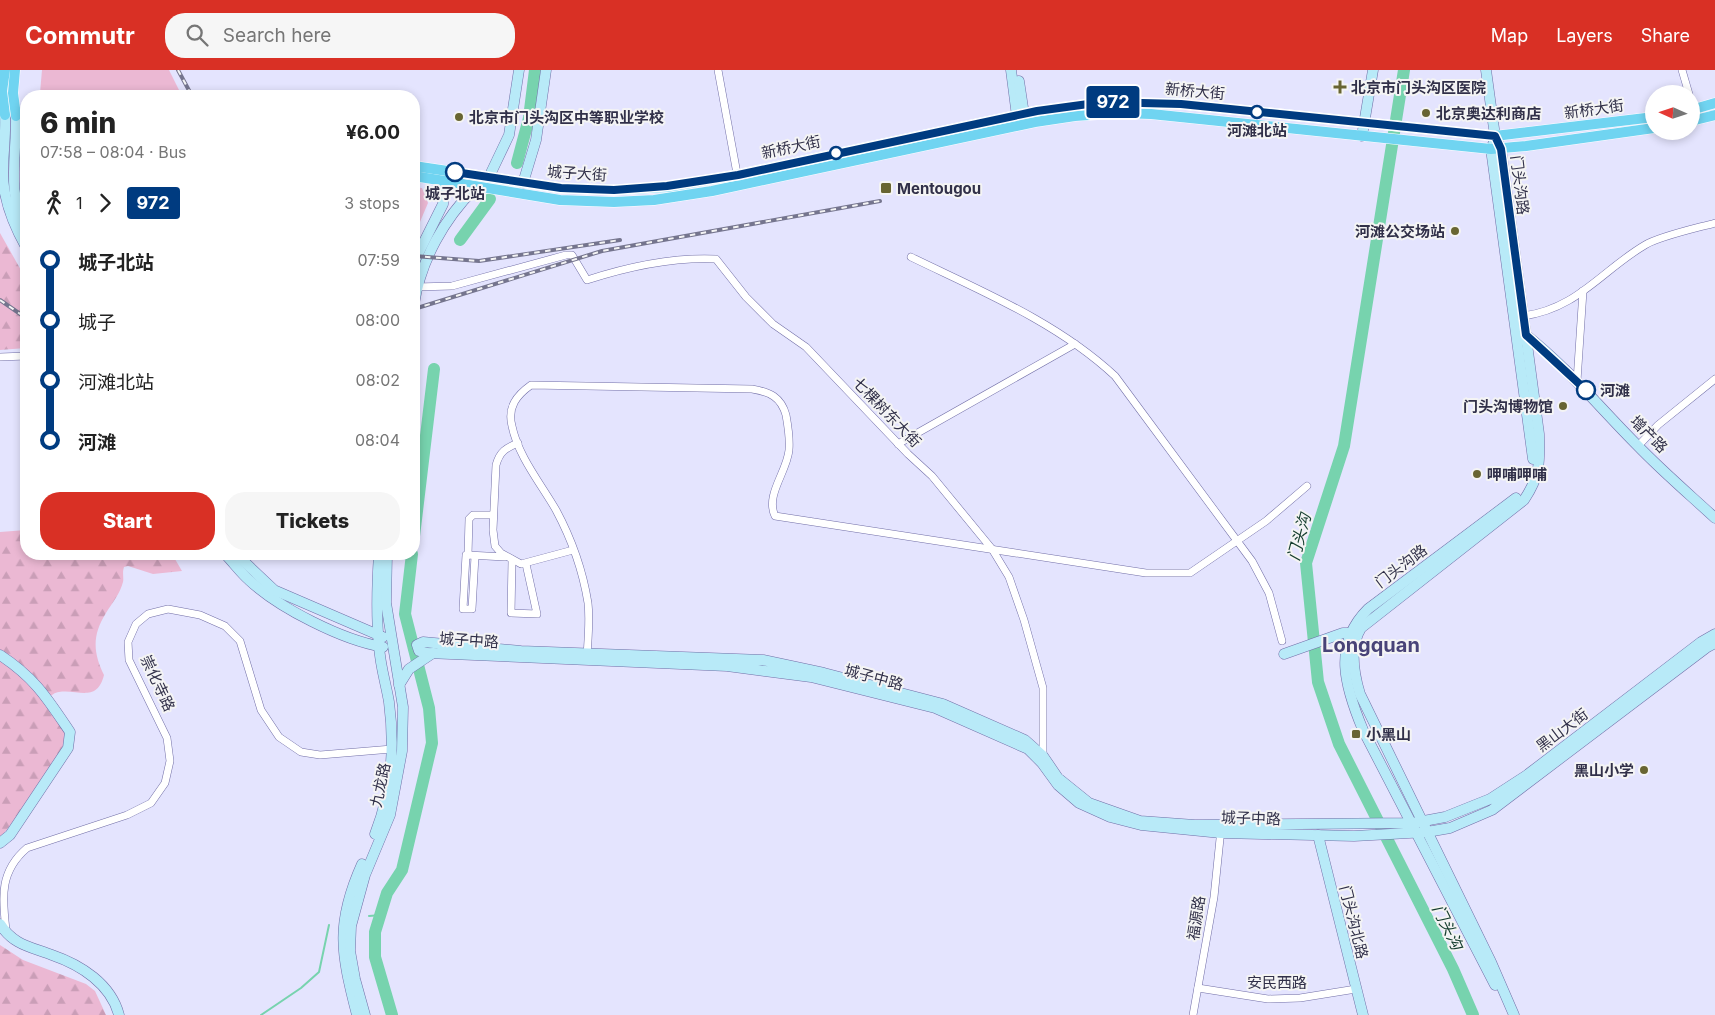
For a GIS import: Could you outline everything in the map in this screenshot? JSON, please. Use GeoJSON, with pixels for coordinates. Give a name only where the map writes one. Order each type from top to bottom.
{"type":"FeatureCollection","features":[{"type":"Feature","properties":{"kind":"main road"},"geometry":{"type":"LineString","coordinates":[[5,70],[2,103],[12,116],[14,188],[20,213]]}},
{"type":"Feature","properties":{"kind":"main road"},"geometry":{"type":"LineString","coordinates":[[15,70],[14,105],[3,175],[6,202],[20,236]]}},
{"type":"Feature","properties":{"kind":"main road"},"geometry":{"type":"LineString","coordinates":[[489,177],[508,135],[519,70]]}},
{"type":"Feature","properties":{"kind":"main road"},"geometry":{"type":"LineString","coordinates":[[523,183],[536,140],[546,70]]}},
{"type":"Feature","properties":{"kind":"main road"},"geometry":{"type":"LineString","coordinates":[[1011,70],[1021,120]]}},
{"type":"Feature","properties":{"kind":"main road"},"geometry":{"type":"LineString","coordinates":[[1018,70],[1021,120]]}},
{"type":"Feature","properties":{"kind":"main road"},"geometry":{"type":"LineString","coordinates":[[1362,136],[1373,70]]}},
{"type":"Feature","properties":{"kind":"main road","name":"门头沟路"},"geometry":{"type":"LineString","coordinates":[[1354,633],[1524,500],[1534,484],[1540,466],[1538,434],[1521,336],[1486,70]]}},
{"type":"Feature","properties":{"kind":"main road","name":"新桥大街"},"geometry":{"type":"LineString","coordinates":[[738,179],[1021,120],[1075,104],[1129,101],[1181,104],[1495,136],[1645,118]]}},
{"type":"Feature","properties":{"kind":"main road"},"geometry":{"type":"LineString","coordinates":[[2,103],[20,106]]}},
{"type":"Feature","properties":{"kind":"main road"},"geometry":{"type":"LineString","coordinates":[[1700,109],[1715,103]]}},
{"type":"Feature","properties":{"kind":"main road","name":"新桥大街"},"geometry":{"type":"LineString","coordinates":[[1021,120],[1126,113],[1179,116],[1496,149],[1645,129]]}},
{"type":"Feature","properties":{"kind":"main road"},"geometry":{"type":"LineString","coordinates":[[1700,113],[1715,115]]}},
{"type":"Feature","properties":{"kind":"main road","name":"门头沟路"},"geometry":{"type":"LineString","coordinates":[[1496,149],[1523,316],[1521,336]]}},
{"type":"Feature","properties":{"kind":"main road","name":"城子大街"},"geometry":{"type":"LineString","coordinates":[[420,167],[561,188],[614,190],[738,179]]}},
{"type":"Feature","properties":{"kind":"main road","name":"城子大街"},"geometry":{"type":"LineString","coordinates":[[420,177],[475,188],[560,200],[614,202],[654,200],[738,179]]}},
{"type":"Feature","properties":{"kind":"main road"},"geometry":{"type":"LineString","coordinates":[[420,250],[443,204],[444,193],[438,180]]}},
{"type":"Feature","properties":{"kind":"main road"},"geometry":{"type":"LineString","coordinates":[[420,277],[426,258],[440,234],[458,205],[475,188]]}},
{"type":"Feature","properties":{"kind":"main road","name":"增产路"},"geometry":{"type":"LineString","coordinates":[[1521,336],[1577,380],[1638,446],[1715,518]]}},
{"type":"Feature","properties":{"kind":"main road"},"geometry":{"type":"LineString","coordinates":[[231,560],[248,579],[287,607],[319,625],[379,647],[392,644]]}},
{"type":"Feature","properties":{"kind":"main road"},"geometry":{"type":"LineString","coordinates":[[242,560],[274,590],[378,635],[392,644]]}},
{"type":"Feature","properties":{"kind":"main road","name":"九龙路"},"geometry":{"type":"LineString","coordinates":[[357,1015],[344,962],[344,925],[355,880],[387,799],[392,772],[389,704],[378,635],[376,604],[378,560]]}},
{"type":"Feature","properties":{"kind":"main road","name":"九龙路"},"geometry":{"type":"LineString","coordinates":[[365,1015],[355,979],[350,951],[351,926],[360,891],[390,815],[402,751],[403,707],[386,604],[388,560]]}},
{"type":"Feature","properties":{"kind":"main road"},"geometry":{"type":"LineString","coordinates":[[1284,654],[1354,633],[1355,671],[1360,694],[1508,1015]]}},
{"type":"Feature","properties":{"kind":"main road","name":"黑山大街"},"geometry":{"type":"LineString","coordinates":[[1420,827],[1490,799],[1527,775],[1701,642],[1715,634]]}},
{"type":"Feature","properties":{"kind":"main road","name":"城子中路"},"geometry":{"type":"LineString","coordinates":[[587,656],[521,658],[433,653],[419,651],[417,645],[423,642],[727,666],[820,679],[935,708],[1028,749],[1042,759],[1058,785],[1078,803],[1110,817],[1141,826],[1354,836],[1402,833],[1420,827]]}},
{"type":"Feature","properties":{"kind":"main road","name":"黑山大街"},"geometry":{"type":"LineString","coordinates":[[1420,827],[1450,828],[1492,810],[1715,643]]}},
{"type":"Feature","properties":{"kind":"main road"},"geometry":{"type":"LineString","coordinates":[[399,686],[409,669],[433,653]]}},
{"type":"Feature","properties":{"kind":"main road"},"geometry":{"type":"LineString","coordinates":[[0,655],[24,671],[44,692],[70,732],[68,748],[10,834],[0,843]]}},
{"type":"Feature","properties":{"kind":"main road","name":"城子中路"},"geometry":{"type":"LineString","coordinates":[[1221,829],[1397,822],[1420,827]]}},
{"type":"Feature","properties":{"kind":"main road"},"geometry":{"type":"LineString","coordinates":[[1420,827],[1492,962],[1514,1015]]}},
{"type":"Feature","properties":{"kind":"main road","name":"门头沟北路"},"geometry":{"type":"LineString","coordinates":[[1318,835],[1363,1015]]}},
{"type":"Feature","properties":{"kind":"main road"},"geometry":{"type":"LineString","coordinates":[[0,924],[6,934],[24,947],[53,955],[93,976],[115,1000],[119,1015]]}},
{"type":"Feature","properties":{"kind":"street"},"geometry":{"type":"LineString","coordinates":[[718,70],[738,179]]}},
{"type":"Feature","properties":{"kind":"street"},"geometry":{"type":"LineString","coordinates":[[1682,70],[1686,85]]}},
{"type":"Feature","properties":{"kind":"street"},"geometry":{"type":"LineString","coordinates":[[1523,316],[1541,314],[1558,307],[1648,243],[1715,223]]}},
{"type":"Feature","properties":{"kind":"street","name":"七棵树东大街"},"geometry":{"type":"LineString","coordinates":[[420,287],[452,286],[566,255],[572,255],[587,280],[606,274],[692,258],[716,259],[746,297],[773,324],[806,347],[898,444],[932,476],[992,549],[1009,577],[1024,620],[1043,688],[1042,759]]}},
{"type":"Feature","properties":{"kind":"street"},"geometry":{"type":"LineString","coordinates":[[910,257],[1037,320],[1093,356],[1115,376],[1252,561],[1269,593],[1282,641]]}},
{"type":"Feature","properties":{"kind":"street"},"geometry":{"type":"LineString","coordinates":[[1577,380],[1583,291]]}},
{"type":"Feature","properties":{"kind":"street"},"geometry":{"type":"LineString","coordinates":[[898,444],[1075,344]]}},
{"type":"Feature","properties":{"kind":"street"},"geometry":{"type":"LineString","coordinates":[[0,357],[20,356]]}},
{"type":"Feature","properties":{"kind":"street"},"geometry":{"type":"LineString","coordinates":[[1638,446],[1658,425],[1715,378]]}},
{"type":"Feature","properties":{"kind":"street"},"geometry":{"type":"LineString","coordinates":[[587,656],[588,604],[573,550],[557,513],[518,442],[511,425],[512,408],[518,394],[532,385],[752,389],[770,392],[783,404],[789,427],[789,451],[773,496],[772,509],[775,516],[1146,573],[1190,573],[1266,520],[1307,486]]}},
{"type":"Feature","properties":{"kind":"street"},"geometry":{"type":"LineString","coordinates":[[490,556],[496,465],[499,455],[505,448],[518,442]]}},
{"type":"Feature","properties":{"kind":"street"},"geometry":{"type":"LineString","coordinates":[[471,556],[463,609],[472,610],[471,556],[469,520],[473,515],[493,515]]}},
{"type":"Feature","properties":{"kind":"street"},"geometry":{"type":"LineString","coordinates":[[493,530],[495,546],[505,557],[512,561],[526,564],[573,550]]}},
{"type":"Feature","properties":{"kind":"street"},"geometry":{"type":"LineString","coordinates":[[471,556],[505,557]]}},
{"type":"Feature","properties":{"kind":"street"},"geometry":{"type":"LineString","coordinates":[[512,561],[511,613],[538,614],[526,564]]}},
{"type":"Feature","properties":{"kind":"street","name":"崇化寺路"},"geometry":{"type":"LineString","coordinates":[[6,934],[1,888],[15,858],[28,848],[127,815],[151,804],[165,783],[170,761],[167,738],[129,660],[128,642],[136,624],[148,614],[168,609],[200,615],[226,626],[240,642],[261,710],[279,737],[301,752],[320,755],[392,749]]}},
{"type":"Feature","properties":{"kind":"street","name":"福源路"},"geometry":{"type":"LineString","coordinates":[[1193,1015],[1214,897],[1221,829]]}},
{"type":"Feature","properties":{"kind":"street","name":"安民西路"},"geometry":{"type":"LineString","coordinates":[[1198,988],[1268,999],[1300,998],[1356,989]]}},
{"type":"Feature","properties":{"kind":"green space"},"geometry":{"type":"Polygon","coordinates":[[[42,70],[169,70],[179,90],[40,90],[42,70]]]}},
{"type":"Feature","properties":{"kind":"green space"},"geometry":{"type":"Polygon","coordinates":[[[420,188],[422,188],[428,203],[420,222],[420,188]]]}},
{"type":"Feature","properties":{"kind":"green space"},"geometry":{"type":"Polygon","coordinates":[[[0,233],[20,268],[20,348],[0,350],[0,233]]]}},
{"type":"Feature","properties":{"kind":"green space"},"geometry":{"type":"Polygon","coordinates":[[[20,530],[20,560],[176,560],[182,571],[153,574],[128,566],[124,567],[122,586],[101,621],[96,636],[96,652],[104,675],[101,684],[92,692],[58,692],[48,698],[69,727],[63,759],[0,838],[0,532],[20,530]]]}},
{"type":"Feature","properties":{"kind":"green space"},"geometry":{"type":"Polygon","coordinates":[[[0,945],[23,960],[86,984],[95,991],[106,1015],[0,1015],[0,945]]]}},
{"type":"Feature","properties":{"kind":"waterway"},"geometry":{"type":"LineString","coordinates":[[517,163],[529,118],[535,70]]}},
{"type":"Feature","properties":{"kind":"waterway","name":"门头沟"},"geometry":{"type":"LineString","coordinates":[[1404,70],[1344,446],[1306,563],[1318,682],[1339,744],[1453,969],[1473,1015]]}},
{"type":"Feature","properties":{"kind":"waterway"},"geometry":{"type":"LineString","coordinates":[[460,240],[490,199]]}},
{"type":"Feature","properties":{"kind":"waterway"},"geometry":{"type":"LineString","coordinates":[[420,486],[434,369]]}},
{"type":"Feature","properties":{"kind":"waterway"},"geometry":{"type":"LineString","coordinates":[[392,1015],[375,957],[375,932],[387,893],[402,870],[432,743],[429,708],[405,614],[411,560]]}},
{"type":"Feature","properties":{"kind":"waterway"},"geometry":{"type":"LineString","coordinates":[[369,916],[381,915]]}},
{"type":"Feature","properties":{"kind":"waterway"},"geometry":{"type":"LineString","coordinates":[[261,1015],[301,988],[319,972],[329,925]]}},
{"type":"Feature","properties":{"kind":"railway"},"geometry":{"type":"LineString","coordinates":[[178,70],[189,90]]}},
{"type":"Feature","properties":{"kind":"railway"},"geometry":{"type":"LineString","coordinates":[[420,307],[602,251],[880,201]]}},
{"type":"Feature","properties":{"kind":"railway"},"geometry":{"type":"LineString","coordinates":[[420,256],[479,261],[620,240]]}},
{"type":"Feature","properties":{"kind":"railway"},"geometry":{"type":"LineString","coordinates":[[0,300],[20,314]]}},
{"type":"Feature","properties":{"kind":"bus line","name":"972"},"geometry":{"type":"LineString","coordinates":[[455,172],[561,188],[614,190],[667,186],[738,175],[835,153],[1075,104],[1129,101],[1181,104],[1495,136],[1501,149],[1526,335],[1586,390]]}},
{"type":"Feature","properties":{"kind":"place","name":"北京市门头沟区医院"},"geometry":{"type":"Point","coordinates":[1340,87]}},
{"type":"Feature","properties":{"kind":"place","name":"河滩北站"},"geometry":{"type":"Point","coordinates":[1257,112]}},
{"type":"Feature","properties":{"kind":"place","name":"北京奥达利商店"},"geometry":{"type":"Point","coordinates":[1426,113]}},
{"type":"Feature","properties":{"kind":"place","name":"北京市门头沟区中等职业学校"},"geometry":{"type":"Point","coordinates":[459,117]}},
{"type":"Feature","properties":{"kind":"place","name":"城子北站"},"geometry":{"type":"Point","coordinates":[455,172]}},
{"type":"Feature","properties":{"kind":"place","name":"Mentougou"},"geometry":{"type":"Point","coordinates":[886,188]}},
{"type":"Feature","properties":{"kind":"place","name":"河滩公交场站"},"geometry":{"type":"Point","coordinates":[1455,231]}},
{"type":"Feature","properties":{"kind":"place","name":"河滩"},"geometry":{"type":"Point","coordinates":[1586,390]}},
{"type":"Feature","properties":{"kind":"place","name":"门头沟博物馆"},"geometry":{"type":"Point","coordinates":[1563,406]}},
{"type":"Feature","properties":{"kind":"place","name":"呷哺呷哺"},"geometry":{"type":"Point","coordinates":[1477,474]}},
{"type":"Feature","properties":{"kind":"place","name":"小黑山"},"geometry":{"type":"Point","coordinates":[1356,734]}},
{"type":"Feature","properties":{"kind":"place","name":"黑山小学"},"geometry":{"type":"Point","coordinates":[1644,770]}},
{"type":"Feature","properties":{"kind":"district","name":"Longquan"},"geometry":{"type":"Point","coordinates":[1371,645]}}]}
